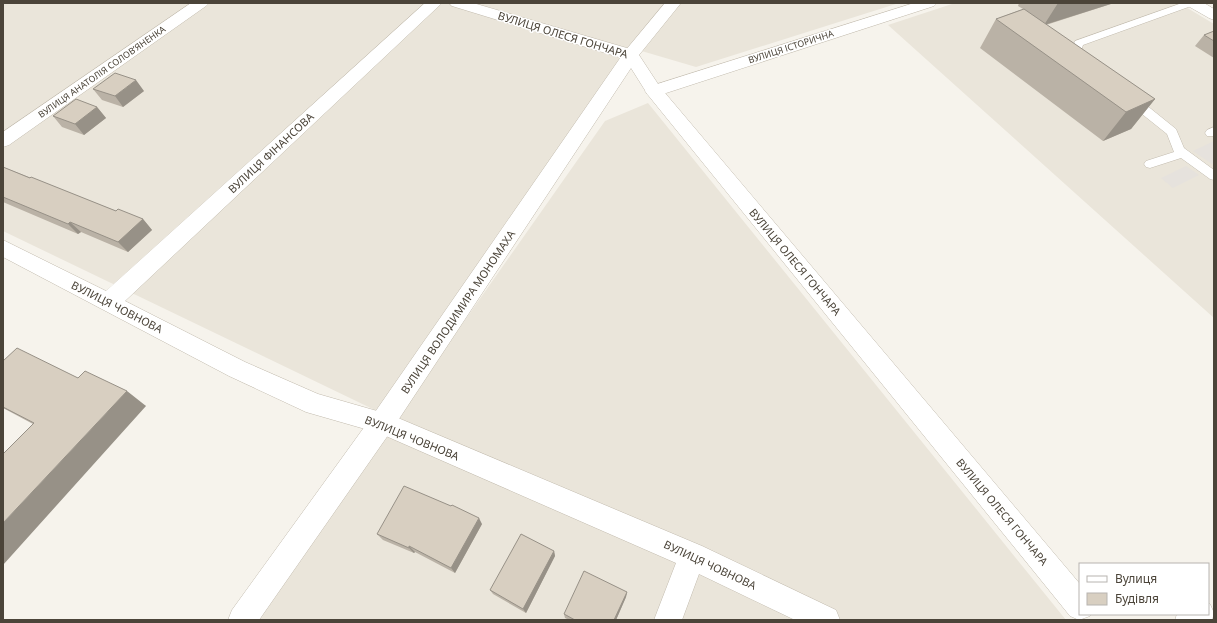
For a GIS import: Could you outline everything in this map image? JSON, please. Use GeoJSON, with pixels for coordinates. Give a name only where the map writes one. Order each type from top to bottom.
{"type":"FeatureCollection","features":[{"type":"Feature","properties":{"kind":"street","name":"ВУЛИЦЯ АНАТОЛІЯ СОЛОВ’ЯНЕНКА"},"geometry":{"type":"LineString","coordinates":[[3,142],[200,3]]}},
{"type":"Feature","properties":{"kind":"street","name":"ВУЛИЦЯ ФІНАНСОВА"},"geometry":{"type":"LineString","coordinates":[[109,302],[434,3]]}},
{"type":"Feature","properties":{"kind":"street","name":"ВУЛИЦЯ ОЛЕСЯ ГОНЧАРА"},"geometry":{"type":"LineString","coordinates":[[457,3],[631,55],[654,91],[1079,605]]}},
{"type":"Feature","properties":{"kind":"street","name":"ВУЛИЦЯ ВОЛОДИМИРА МОНОМАХА"},"geometry":{"type":"LineString","coordinates":[[242,620],[382,423],[631,55],[673,3]]}},
{"type":"Feature","properties":{"kind":"street","name":"ВУЛИЦЯ ІСТОРИЧНА"},"geometry":{"type":"LineString","coordinates":[[654,91],[929,3]]}},
{"type":"Feature","properties":{"kind":"street"},"geometry":{"type":"LineString","coordinates":[[1192,3],[1214,15]]}},
{"type":"Feature","properties":{"kind":"street","name":"ВУЛИЦЯ ЧОВНОВА"},"geometry":{"type":"LineString","coordinates":[[3,248],[236,369],[315,404],[382,423],[692,556],[826,620]]}},
{"type":"Feature","properties":{"kind":"street"},"geometry":{"type":"LineString","coordinates":[[668,620],[692,556]]}},
{"type":"Feature","properties":{"kind":"lane"},"geometry":{"type":"LineString","coordinates":[[1093,69],[1077,55],[1076,46],[1079,43],[1192,3]]}},
{"type":"Feature","properties":{"kind":"lane"},"geometry":{"type":"LineString","coordinates":[[1123,92],[1166,126],[1172,132],[1178,147],[1183,153],[1214,176]]}},
{"type":"Feature","properties":{"kind":"lane"},"geometry":{"type":"LineString","coordinates":[[1150,164],[1183,153]]}},
{"type":"Feature","properties":{"kind":"shaded area"},"geometry":{"type":"Polygon","coordinates":[[[3,3],[899,3],[696,67],[628,47],[381,413],[3,231],[3,3]]]}},
{"type":"Feature","properties":{"kind":"shaded area"},"geometry":{"type":"Polygon","coordinates":[[[955,3],[1179,3],[1214,24],[1214,318],[888,25],[955,3]]]}},
{"type":"Feature","properties":{"kind":"shaded area"},"geometry":{"type":"Polygon","coordinates":[[[648,103],[1066,620],[254,620],[605,121],[648,103]]]}},
{"type":"Feature","properties":{"kind":"shaded area"},"geometry":{"type":"Polygon","coordinates":[[[1214,141],[1214,162],[1212,164],[1193,151],[1214,141]]]}},
{"type":"Feature","properties":{"kind":"shaded area"},"geometry":{"type":"Polygon","coordinates":[[[1186,166],[1199,175],[1173,188],[1161,178],[1186,166]]]}},
{"type":"Feature","properties":{"kind":"building"},"geometry":{"type":"Polygon","coordinates":[[[1024,9],[1155,99],[1126,112],[996,19],[1024,9]]]}},
{"type":"Feature","properties":{"kind":"building"},"geometry":{"type":"Polygon","coordinates":[[[1214,31],[1214,41],[1204,35],[1214,31]]]}},
{"type":"Feature","properties":{"kind":"building"},"geometry":{"type":"Polygon","coordinates":[[[115,73],[136,80],[115,96],[93,89],[115,73]]]}},
{"type":"Feature","properties":{"kind":"building"},"geometry":{"type":"Polygon","coordinates":[[[76,99],[97,107],[75,124],[53,116],[76,99]]]}},
{"type":"Feature","properties":{"kind":"building"},"geometry":{"type":"Polygon","coordinates":[[[3,167],[116,211],[118,209],[143,219],[118,242],[70,222],[68,224],[3,197],[3,167]]]}},
{"type":"Feature","properties":{"kind":"building"},"geometry":{"type":"Polygon","coordinates":[[[17,348],[78,378],[85,371],[127,391],[3,523],[3,454],[34,423],[3,407],[3,361],[17,348]]]}},
{"type":"Feature","properties":{"kind":"building"},"geometry":{"type":"Polygon","coordinates":[[[404,486],[451,506],[452,505],[479,518],[451,568],[409,546],[409,548],[377,534],[404,486]]]}},
{"type":"Feature","properties":{"kind":"building"},"geometry":{"type":"Polygon","coordinates":[[[521,534],[554,551],[523,609],[490,590],[521,534]]]}},
{"type":"Feature","properties":{"kind":"building"},"geometry":{"type":"Polygon","coordinates":[[[584,571],[627,592],[614,620],[575,620],[564,614],[584,571]]]}}]}
